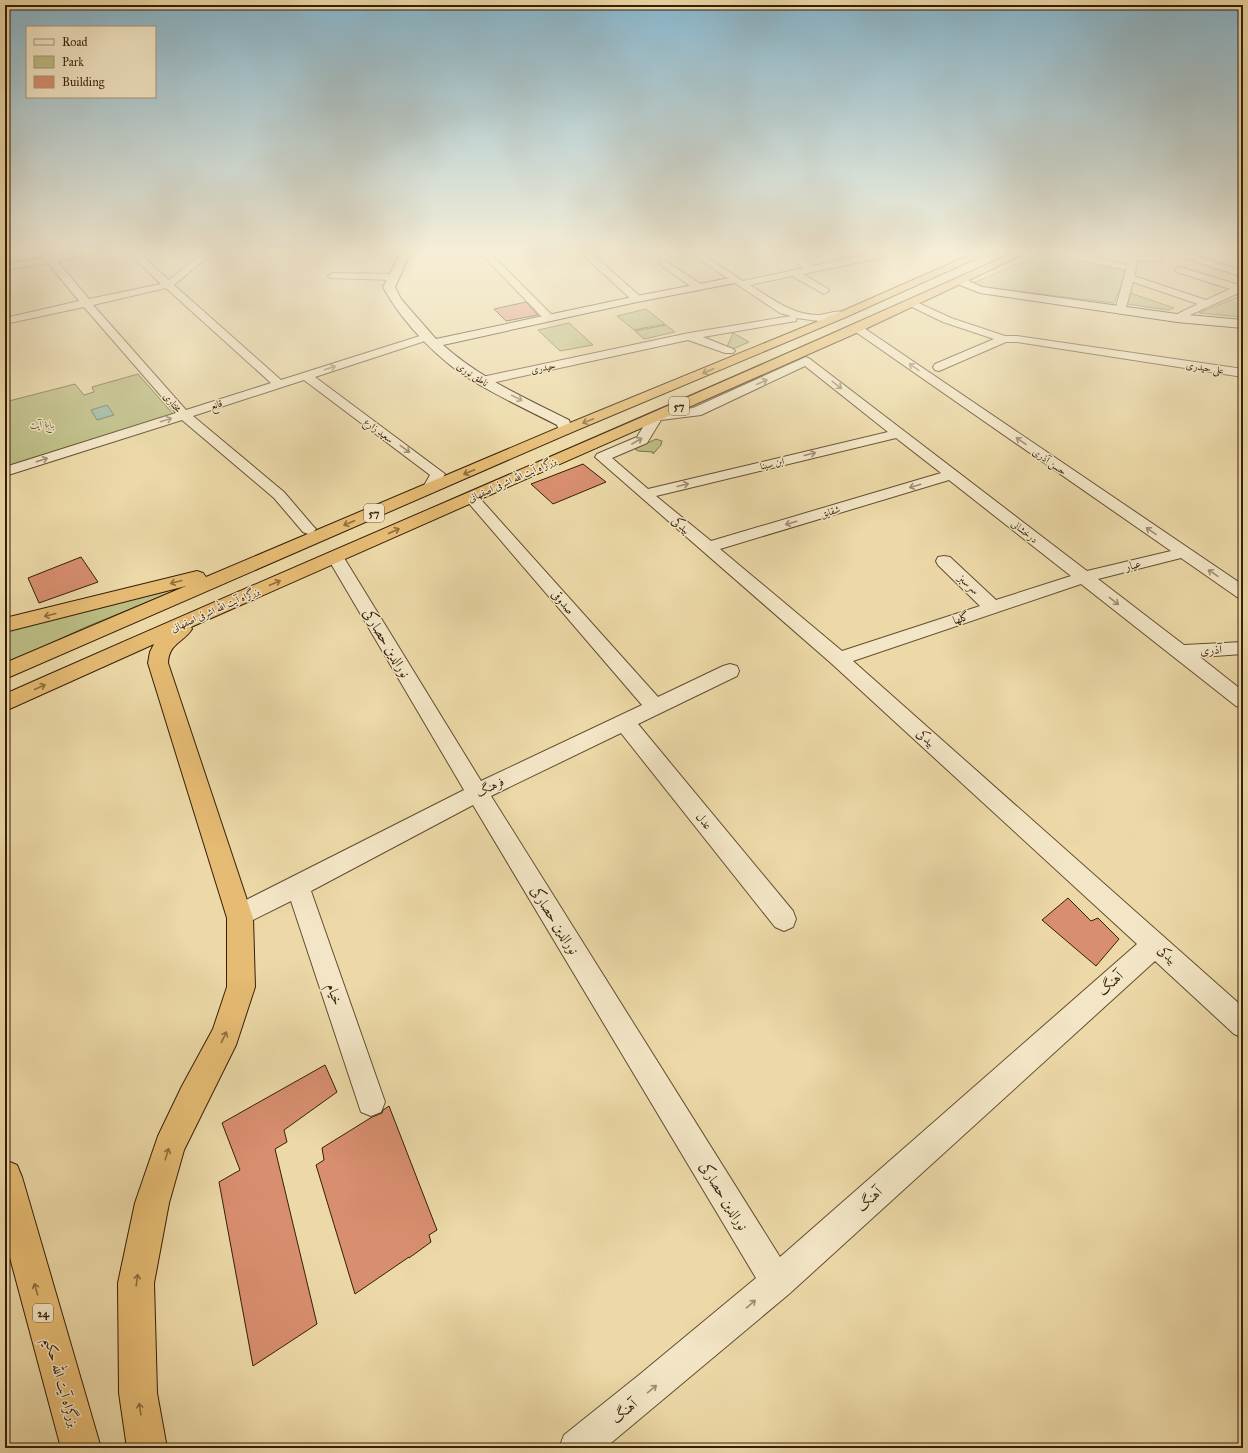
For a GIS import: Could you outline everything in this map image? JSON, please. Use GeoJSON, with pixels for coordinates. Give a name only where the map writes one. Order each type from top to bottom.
{"type":"FeatureCollection","features":[{"type":"Feature","properties":{"kind":"highway","name":"بزرگراه آیت الله اشرفی اصفهانی"},"geometry":{"type":"LineString","coordinates":[[5,671],[565,430],[824,322]]}},
{"type":"Feature","properties":{"kind":"highway","name":"بزرگراه آیت الله اشرفی اصفهانی"},"geometry":{"type":"LineString","coordinates":[[5,703],[198,616],[656,417],[871,322]]}},
{"type":"Feature","properties":{"kind":"highway"},"geometry":{"type":"LineString","coordinates":[[793,334],[791,339],[794,343],[806,345],[818,344]]}},
{"type":"Feature","properties":{"kind":"highway"},"geometry":{"type":"LineString","coordinates":[[758,350],[779,350],[783,355],[780,361]]}},
{"type":"Feature","properties":{"kind":"highway"},"geometry":{"type":"LineString","coordinates":[[5,625],[268,558]]}},
{"type":"Feature","properties":{"kind":"highway"},"geometry":{"type":"LineString","coordinates":[[147,1448],[138,1393],[136,1283],[152,1203],[169,1147],[193,1097],[226,1035],[241,987],[240,918],[158,663],[158,654],[162,646],[198,616]]}},
{"type":"Feature","properties":{"kind":"highway","name":"بزرگراه آیت الله حکیم"},"geometry":{"type":"LineString","coordinates":[[5,1178],[81,1448]]}},
{"type":"Feature","properties":{"kind":"street","name":"مختاری"},"geometry":{"type":"LineString","coordinates":[[103,322],[184,414],[278,495],[308,529]]}},
{"type":"Feature","properties":{"kind":"street"},"geometry":{"type":"LineString","coordinates":[[210,322],[279,384]]}},
{"type":"Feature","properties":{"kind":"street","name":"ناطق نوری"},"geometry":{"type":"LineString","coordinates":[[415,322],[431,340],[457,364],[482,381],[564,423],[565,430]]}},
{"type":"Feature","properties":{"kind":"street"},"geometry":{"type":"LineString","coordinates":[[431,340],[528,322]]}},
{"type":"Feature","properties":{"kind":"street","name":"حیدری"},"geometry":{"type":"LineString","coordinates":[[482,381],[689,336],[783,322]]}},
{"type":"Feature","properties":{"kind":"street","name":"علی حیدری"},"geometry":{"type":"LineString","coordinates":[[952,322],[1004,339],[1055,344],[1243,373]]}},
{"type":"Feature","properties":{"kind":"street"},"geometry":{"type":"LineString","coordinates":[[1219,322],[1243,324]]}},
{"type":"Feature","properties":{"kind":"street","name":"حسن آذری"},"geometry":{"type":"LineString","coordinates":[[857,328],[1243,593]]}},
{"type":"Feature","properties":{"kind":"street"},"geometry":{"type":"LineString","coordinates":[[689,336],[729,351]]}},
{"type":"Feature","properties":{"kind":"street"},"geometry":{"type":"LineString","coordinates":[[938,367],[1004,339]]}},
{"type":"Feature","properties":{"kind":"street","name":"قانع"},"geometry":{"type":"LineString","coordinates":[[5,472],[279,384],[431,340]]}},
{"type":"Feature","properties":{"kind":"street","name":"درخشانی"},"geometry":{"type":"LineString","coordinates":[[656,417],[696,412],[806,361],[1243,701]]}},
{"type":"Feature","properties":{"kind":"street","name":"سعید زارع"},"geometry":{"type":"LineString","coordinates":[[306,376],[438,474],[429,489]]}},
{"type":"Feature","properties":{"kind":"street","name":"بیدکی"},"geometry":{"type":"LineString","coordinates":[[656,417],[642,440],[602,457],[839,659],[1155,944],[1240,1018]]}},
{"type":"Feature","properties":{"kind":"street","name":"ابن سینا"},"geometry":{"type":"LineString","coordinates":[[645,494],[899,432]]}},
{"type":"Feature","properties":{"kind":"street","name":"شقایق"},"geometry":{"type":"LineString","coordinates":[[708,548],[953,474]]}},
{"type":"Feature","properties":{"kind":"street","name":"صدوقی"},"geometry":{"type":"LineString","coordinates":[[471,497],[655,707]]}},
{"type":"Feature","properties":{"kind":"street","name":"عیار"},"geometry":{"type":"LineString","coordinates":[[1084,577],[1183,553]]}},
{"type":"Feature","properties":{"kind":"street","name":"نورالدین حصارکی"},"geometry":{"type":"LineString","coordinates":[[335,557],[477,793],[777,1282]]}},
{"type":"Feature","properties":{"kind":"street","name":"سرسبز"},"geometry":{"type":"LineString","coordinates":[[944,561],[993,608]]}},
{"type":"Feature","properties":{"kind":"street","name":"گلها"},"geometry":{"type":"LineString","coordinates":[[839,659],[1084,577]]}},
{"type":"Feature","properties":{"kind":"street","name":"آذری"},"geometry":{"type":"LineString","coordinates":[[1180,652],[1243,648]]}},
{"type":"Feature","properties":{"kind":"street","name":"فرهنگ"},"geometry":{"type":"LineString","coordinates":[[253,909],[477,793],[730,671]]}},
{"type":"Feature","properties":{"kind":"street","name":"عدل"},"geometry":{"type":"LineString","coordinates":[[624,722],[784,919]]}},
{"type":"Feature","properties":{"kind":"street","name":"خیام"},"geometry":{"type":"LineString","coordinates":[[298,886],[371,1102]]}},
{"type":"Feature","properties":{"kind":"street","name":"آهنگ"},"geometry":{"type":"LineString","coordinates":[[578,1448],[654,1387],[777,1282],[1155,944]]}},
{"type":"Feature","properties":{"kind":"green space"},"geometry":{"type":"Polygon","coordinates":[[[624,322],[662,322],[665,324],[634,330],[624,322]]]}},
{"type":"Feature","properties":{"kind":"green space"},"geometry":{"type":"Polygon","coordinates":[[[569,323],[593,345],[560,351],[538,330],[569,323]]]}},
{"type":"Feature","properties":{"kind":"green space"},"geometry":{"type":"Polygon","coordinates":[[[666,325],[675,332],[644,339],[635,331],[666,325]]]}},
{"type":"Feature","properties":{"kind":"green space"},"geometry":{"type":"Polygon","coordinates":[[[733,333],[749,342],[733,349],[727,347],[733,333]]]}},
{"type":"Feature","properties":{"kind":"green space","name":"باغ آیت"},"geometry":{"type":"Polygon","coordinates":[[[138,374],[173,414],[5,467],[5,402],[75,384],[84,395],[94,392],[92,387],[138,374]]]}},
{"type":"Feature","properties":{"kind":"green space"},"geometry":{"type":"Polygon","coordinates":[[[656,439],[662,441],[661,445],[653,454],[653,452],[638,451],[635,449],[656,439]]]}},
{"type":"Feature","properties":{"kind":"green space"},"geometry":{"type":"Polygon","coordinates":[[[211,576],[86,627],[5,664],[5,628],[211,576]]]}},
{"type":"Feature","properties":{"kind":"shaded area"},"geometry":{"type":"Polygon","coordinates":[[[107,405],[114,415],[97,420],[91,410],[107,405]]]}},
{"type":"Feature","properties":{"kind":"building"},"geometry":{"type":"Polygon","coordinates":[[[583,464],[606,482],[553,504],[531,484],[583,464]]]}},
{"type":"Feature","properties":{"kind":"building"},"geometry":{"type":"Polygon","coordinates":[[[81,557],[98,582],[39,603],[28,578],[81,557]]]}},
{"type":"Feature","properties":{"kind":"building"},"geometry":{"type":"Polygon","coordinates":[[[1068,898],[1091,921],[1098,918],[1119,939],[1096,966],[1042,920],[1068,898]]]}},
{"type":"Feature","properties":{"kind":"building"},"geometry":{"type":"Polygon","coordinates":[[[325,1065],[337,1092],[284,1130],[287,1142],[275,1149],[317,1324],[253,1366],[219,1182],[240,1170],[222,1123],[325,1065]]]}},
{"type":"Feature","properties":{"kind":"building"},"geometry":{"type":"Polygon","coordinates":[[[389,1106],[437,1230],[429,1235],[431,1242],[355,1294],[316,1165],[324,1160],[322,1148],[372,1117],[382,1113],[383,1110],[389,1106]]]}}]}
